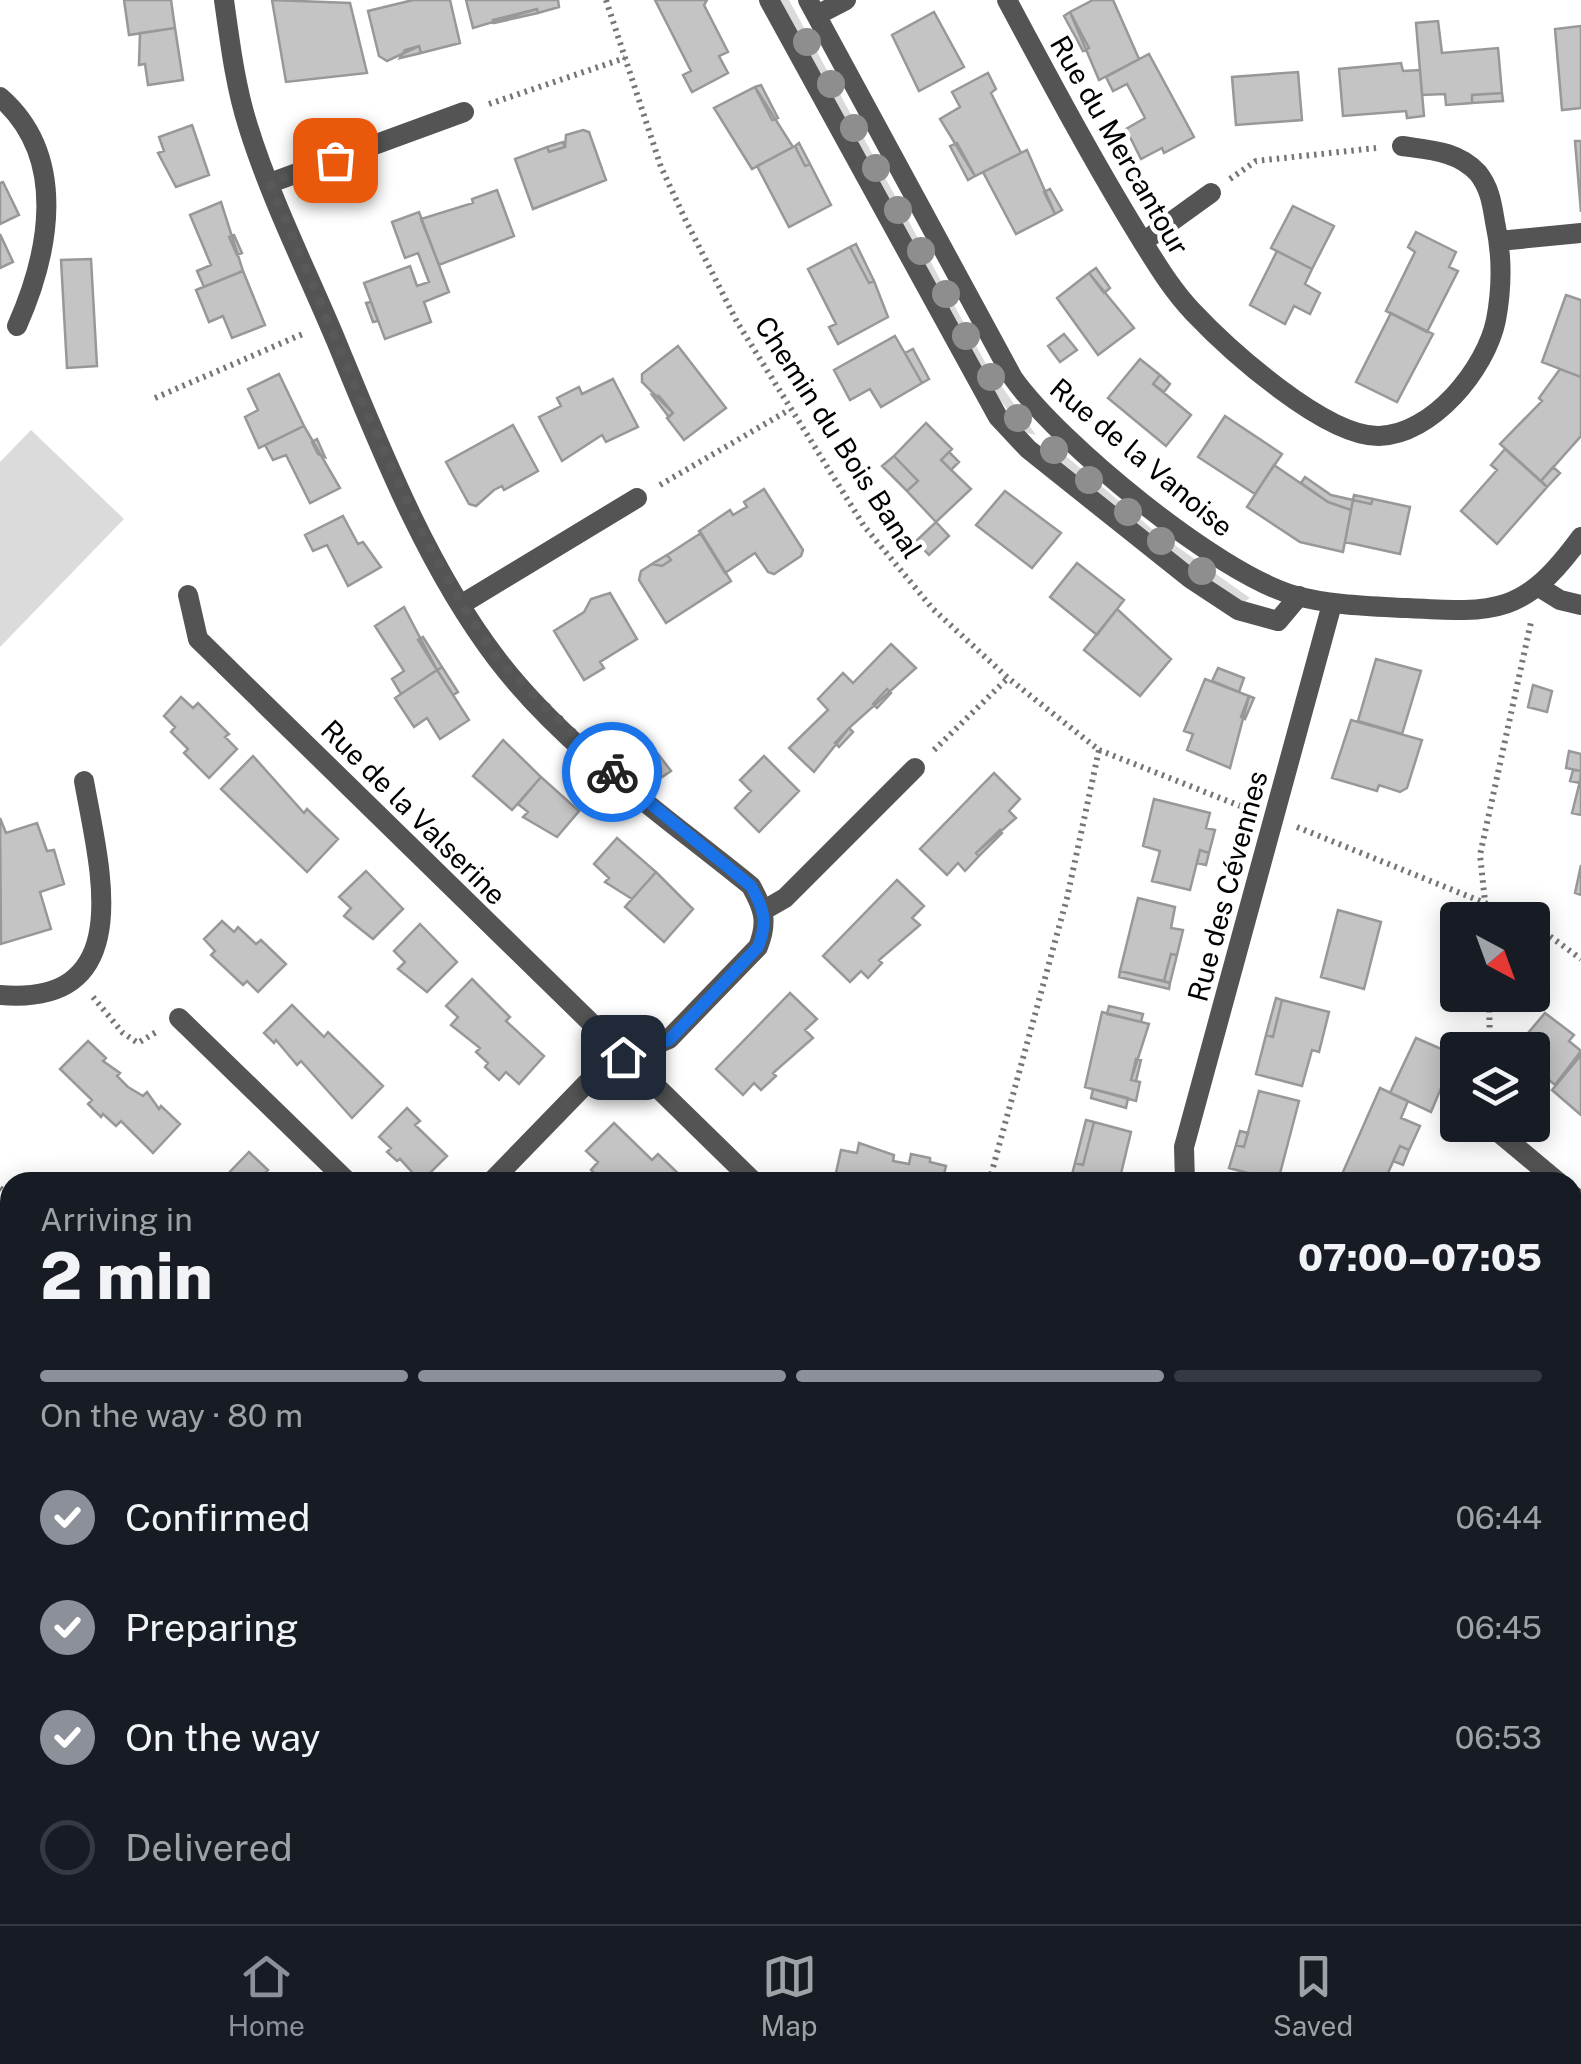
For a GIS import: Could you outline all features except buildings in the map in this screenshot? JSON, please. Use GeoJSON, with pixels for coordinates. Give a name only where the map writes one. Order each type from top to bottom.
{"type":"FeatureCollection","features":[{"type":"Feature","properties":{"kind":"street"},"geometry":{"type":"LineString","coordinates":[[224,0],[248,126],[270,183],[420,529],[462,604],[498,660],[541,707],[590,754],[751,886],[764,910],[765,929],[758,947],[669,1040],[623,1057],[587,1083],[501,1172]]}},
{"type":"Feature","properties":{"kind":"street"},"geometry":{"type":"LineString","coordinates":[[769,0],[998,416],[1056,472],[1191,579],[1238,610],[1278,621],[1299,596]]}},
{"type":"Feature","properties":{"kind":"street"},"geometry":{"type":"LineString","coordinates":[[812,7],[846,0]]}},
{"type":"Feature","properties":{"kind":"street","name":"Rue du Mercantour"},"geometry":{"type":"LineString","coordinates":[[1006,0],[1120,211],[1190,310],[1244,361],[1302,404],[1353,431],[1379,436],[1417,426],[1448,400],[1475,366],[1496,324],[1500,241],[1488,187],[1456,155],[1402,146]]}},
{"type":"Feature","properties":{"kind":"street","name":"Rue de la Vanoise"},"geometry":{"type":"LineString","coordinates":[[812,7],[988,336],[1030,401],[1045,419],[1207,550],[1252,579],[1332,604],[1494,610],[1539,587]]}},
{"type":"Feature","properties":{"kind":"street"},"geometry":{"type":"LineString","coordinates":[[0,98],[35,146],[48,198],[38,280],[8,325]]}},
{"type":"Feature","properties":{"kind":"street"},"geometry":{"type":"LineString","coordinates":[[270,183],[464,112]]}},
{"type":"Feature","properties":{"kind":"street"},"geometry":{"type":"LineString","coordinates":[[1143,242],[1212,193]]}},
{"type":"Feature","properties":{"kind":"street"},"geometry":{"type":"LineString","coordinates":[[1500,241],[1581,232]]}},
{"type":"Feature","properties":{"kind":"street"},"geometry":{"type":"LineString","coordinates":[[462,604],[638,498]]}},
{"type":"Feature","properties":{"kind":"street"},"geometry":{"type":"LineString","coordinates":[[1581,536],[1539,587],[1560,600],[1581,605]]}},
{"type":"Feature","properties":{"kind":"street","name":"Rue de la Valserine"},"geometry":{"type":"LineString","coordinates":[[188,595],[198,639],[744,1172]]}},
{"type":"Feature","properties":{"kind":"street","name":"Rue des Cévennes"},"geometry":{"type":"LineString","coordinates":[[1185,1172],[1184,1147],[1332,604]]}},
{"type":"Feature","properties":{"kind":"street"},"geometry":{"type":"LineString","coordinates":[[764,910],[785,898],[915,768]]}},
{"type":"Feature","properties":{"kind":"street"},"geometry":{"type":"LineString","coordinates":[[0,995],[25,998],[76,977],[102,932],[104,904],[84,781]]}},
{"type":"Feature","properties":{"kind":"street"},"geometry":{"type":"LineString","coordinates":[[180,1018],[338,1172]]}},
{"type":"Feature","properties":{"kind":"street"},"geometry":{"type":"LineString","coordinates":[[1510,1142],[1546,1172]]}},
{"type":"Feature","properties":{"kind":"path","name":"Chemin du Bois Banal"},"geometry":{"type":"LineString","coordinates":[[606,0],[669,185],[737,322],[789,410],[892,565],[1008,678],[1099,750],[1488,902]]}},
{"type":"Feature","properties":{"kind":"path"},"geometry":{"type":"LineString","coordinates":[[464,112],[625,58]]}},
{"type":"Feature","properties":{"kind":"path"},"geometry":{"type":"LineString","coordinates":[[1212,193],[1256,161],[1402,146]]}},
{"type":"Feature","properties":{"kind":"path"},"geometry":{"type":"LineString","coordinates":[[156,398],[328,322]]}},
{"type":"Feature","properties":{"kind":"path"},"geometry":{"type":"LineString","coordinates":[[638,498],[789,410]]}},
{"type":"Feature","properties":{"kind":"path"},"geometry":{"type":"LineString","coordinates":[[1484,900],[1480,856],[1539,587]]}},
{"type":"Feature","properties":{"kind":"path"},"geometry":{"type":"LineString","coordinates":[[915,768],[1008,678]]}},
{"type":"Feature","properties":{"kind":"path"},"geometry":{"type":"LineString","coordinates":[[991,1172],[1067,898],[1099,750]]}},
{"type":"Feature","properties":{"kind":"path","name":"Chemin du Bois Banal"},"geometry":{"type":"LineString","coordinates":[[1550,937],[1581,959]]}},
{"type":"Feature","properties":{"kind":"path"},"geometry":{"type":"LineString","coordinates":[[76,977],[123,1033],[138,1043],[180,1018]]}},
{"type":"Feature","properties":{"kind":"shaded area"},"geometry":{"type":"Polygon","coordinates":[[[780,0],[789,0],[986,364],[1036,435],[1027,433],[994,393],[780,0]]]}},
{"type":"Feature","properties":{"kind":"shaded area"},"geometry":{"type":"Polygon","coordinates":[[[31,430],[124,519],[0,647],[0,462],[31,430]]]}},
{"type":"Feature","properties":{"kind":"shaded area"},"geometry":{"type":"Polygon","coordinates":[[[1054,446],[1152,529],[1250,598],[1244,602],[1206,580],[1051,456],[1050,447],[1054,446]]]}},
{"type":"Feature","properties":{"kind":"way so far"},"geometry":{"type":"LineString","coordinates":[[335,160],[270,183],[360,398],[420,529],[498,660],[541,707],[612,772]]}},
{"type":"Feature","properties":{"kind":"route"},"geometry":{"type":"LineString","coordinates":[[612,772],[751,886],[764,910],[765,929],[758,947],[669,1040],[623,1057]]}}]}
